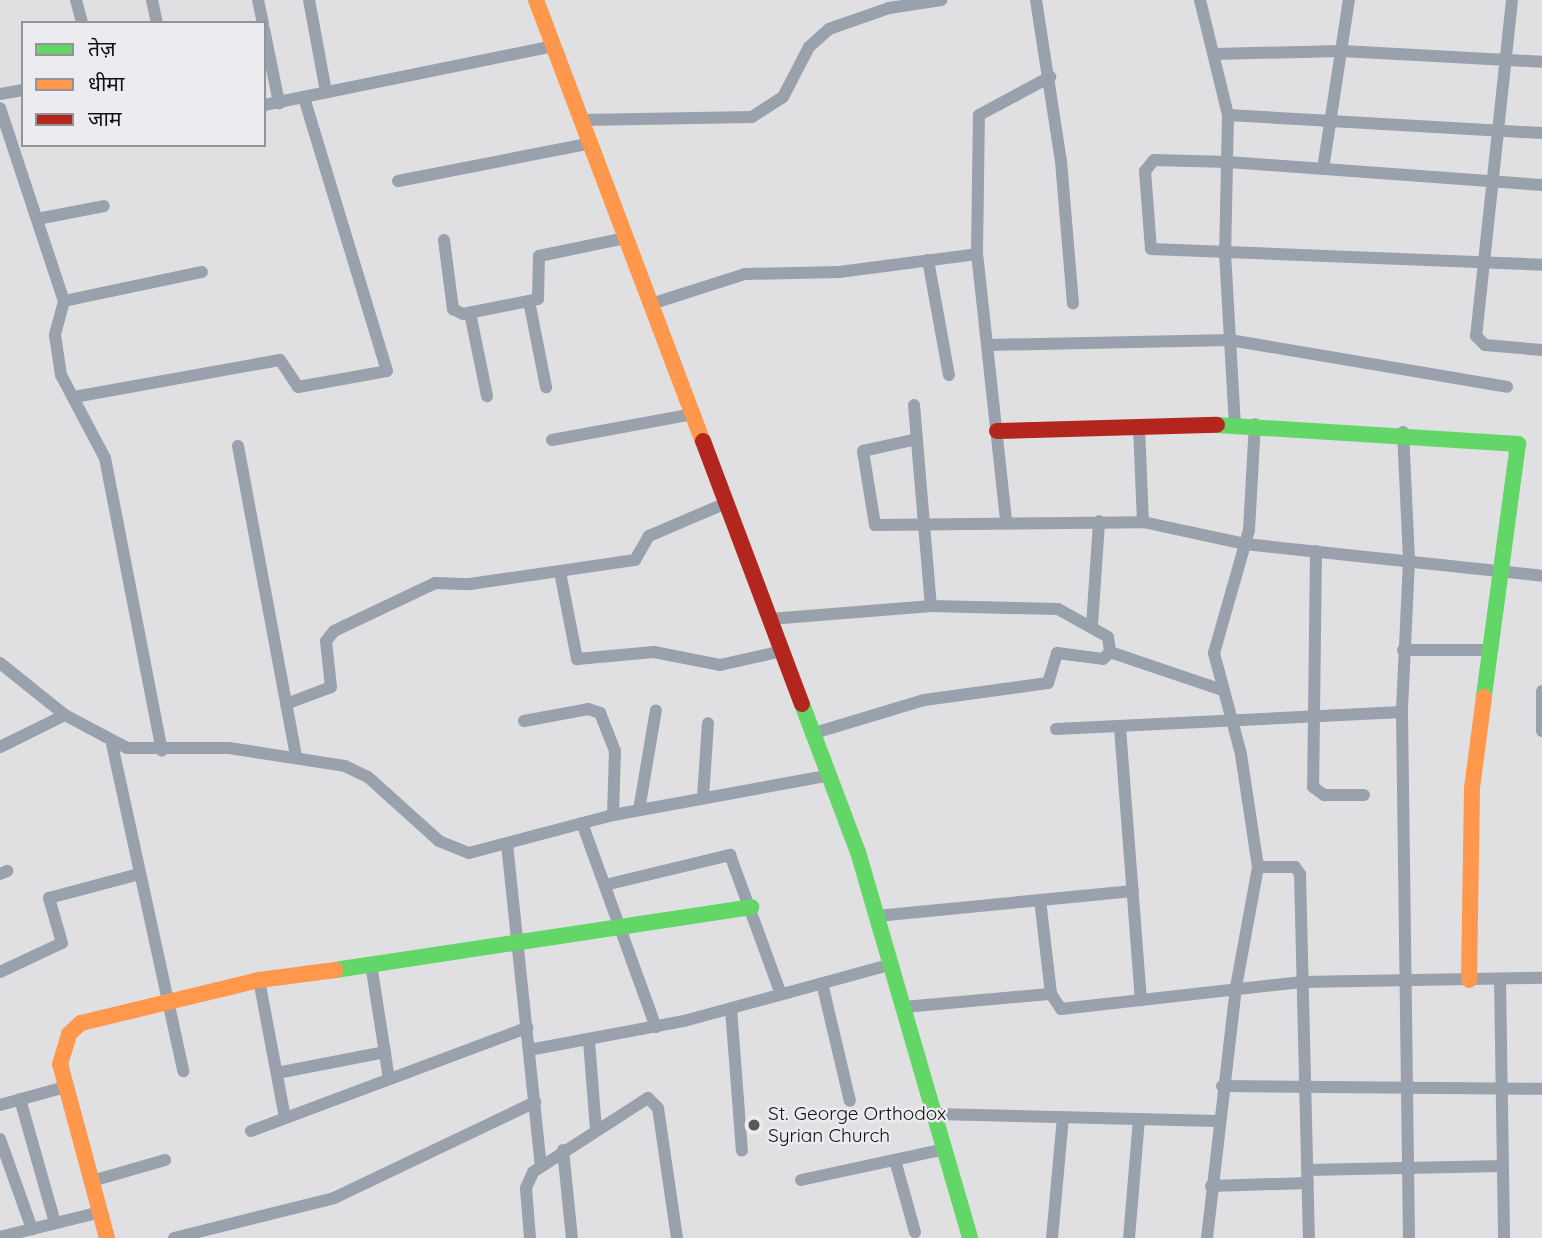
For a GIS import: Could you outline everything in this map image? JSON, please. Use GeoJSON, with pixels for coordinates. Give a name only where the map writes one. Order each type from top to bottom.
{"type":"FeatureCollection","features":[{"type":"Feature","properties":{"kind":"street"},"geometry":{"type":"LineString","coordinates":[[76,0],[81,21]]}},
{"type":"Feature","properties":{"kind":"street"},"geometry":{"type":"LineString","coordinates":[[152,0],[157,21]]}},
{"type":"Feature","properties":{"kind":"street"},"geometry":{"type":"LineString","coordinates":[[258,0],[263,21]]}},
{"type":"Feature","properties":{"kind":"street"},"geometry":{"type":"LineString","coordinates":[[309,0],[326,92]]}},
{"type":"Feature","properties":{"kind":"street"},"geometry":{"type":"LineString","coordinates":[[536,0],[771,620],[877,916],[970,1238]]}},
{"type":"Feature","properties":{"kind":"street"},"geometry":{"type":"LineString","coordinates":[[582,120],[752,117],[783,97],[809,47],[829,29],[889,8],[941,0]]}},
{"type":"Feature","properties":{"kind":"street"},"geometry":{"type":"LineString","coordinates":[[1036,0],[1049,78],[1073,303]]}},
{"type":"Feature","properties":{"kind":"street"},"geometry":{"type":"LineString","coordinates":[[1200,0],[1228,115],[1225,253],[1235,425]]}},
{"type":"Feature","properties":{"kind":"street"},"geometry":{"type":"LineString","coordinates":[[1323,169],[1349,0]]}},
{"type":"Feature","properties":{"kind":"street"},"geometry":{"type":"LineString","coordinates":[[1512,0],[1491,180],[1477,340],[1542,350]]}},
{"type":"Feature","properties":{"kind":"street"},"geometry":{"type":"LineString","coordinates":[[266,39],[279,103]]}},
{"type":"Feature","properties":{"kind":"street"},"geometry":{"type":"LineString","coordinates":[[266,104],[553,46]]}},
{"type":"Feature","properties":{"kind":"street"},"geometry":{"type":"LineString","coordinates":[[1215,54],[1342,51],[1507,56],[1542,62]]}},
{"type":"Feature","properties":{"kind":"street"},"geometry":{"type":"LineString","coordinates":[[1006,520],[977,254],[980,111],[1049,78]]}},
{"type":"Feature","properties":{"kind":"street"},"geometry":{"type":"LineString","coordinates":[[0,94],[21,90]]}},
{"type":"Feature","properties":{"kind":"street"},"geometry":{"type":"LineString","coordinates":[[74,397],[280,360],[298,387],[387,371],[304,97]]}},
{"type":"Feature","properties":{"kind":"street"},"geometry":{"type":"LineString","coordinates":[[0,108],[17,141],[37,219],[65,301],[56,345],[61,375],[105,458],[162,750]]}},
{"type":"Feature","properties":{"kind":"street"},"geometry":{"type":"LineString","coordinates":[[1228,115],[1542,133]]}},
{"type":"Feature","properties":{"kind":"street"},"geometry":{"type":"LineString","coordinates":[[398,181],[591,143]]}},
{"type":"Feature","properties":{"kind":"street"},"geometry":{"type":"LineString","coordinates":[[1542,185],[1154,160],[1145,171],[1147,245],[1225,253],[1542,265]]}},
{"type":"Feature","properties":{"kind":"street"},"geometry":{"type":"LineString","coordinates":[[37,219],[104,206]]}},
{"type":"Feature","properties":{"kind":"street"},"geometry":{"type":"LineString","coordinates":[[444,240],[453,309],[470,313],[529,301],[540,296],[539,256],[626,238]]}},
{"type":"Feature","properties":{"kind":"street"},"geometry":{"type":"LineString","coordinates":[[651,304],[745,274],[839,272],[977,254]]}},
{"type":"Feature","properties":{"kind":"street"},"geometry":{"type":"LineString","coordinates":[[928,260],[948,375]]}},
{"type":"Feature","properties":{"kind":"street"},"geometry":{"type":"LineString","coordinates":[[65,301],[202,272]]}},
{"type":"Feature","properties":{"kind":"street"},"geometry":{"type":"LineString","coordinates":[[529,301],[546,387]]}},
{"type":"Feature","properties":{"kind":"street"},"geometry":{"type":"LineString","coordinates":[[470,313],[487,396]]}},
{"type":"Feature","properties":{"kind":"street"},"geometry":{"type":"LineString","coordinates":[[988,345],[1230,340],[1507,387]]}},
{"type":"Feature","properties":{"kind":"street"},"geometry":{"type":"LineString","coordinates":[[914,405],[931,606]]}},
{"type":"Feature","properties":{"kind":"street"},"geometry":{"type":"LineString","coordinates":[[552,440],[693,414]]}},
{"type":"Feature","properties":{"kind":"street"},"geometry":{"type":"LineString","coordinates":[[997,431],[1255,424],[1403,432],[1518,444],[1498,571],[1472,788],[1469,980]]}},
{"type":"Feature","properties":{"kind":"street"},"geometry":{"type":"LineString","coordinates":[[1207,1238],[1222,1086],[1236,987],[1258,867],[1233,722],[1219,689],[1217,639],[1245,544],[1255,424]]}},
{"type":"Feature","properties":{"kind":"street"},"geometry":{"type":"LineString","coordinates":[[1139,427],[1143,522]]}},
{"type":"Feature","properties":{"kind":"street"},"geometry":{"type":"LineString","coordinates":[[1403,432],[1409,561],[1402,712],[1403,982],[1409,1238]]}},
{"type":"Feature","properties":{"kind":"street"},"geometry":{"type":"LineString","coordinates":[[917,439],[869,447],[862,454],[872,523],[1006,520],[1143,522],[1245,544],[1542,576]]}},
{"type":"Feature","properties":{"kind":"street"},"geometry":{"type":"LineString","coordinates":[[237,446],[296,757]]}},
{"type":"Feature","properties":{"kind":"street"},"geometry":{"type":"LineString","coordinates":[[286,704],[331,687],[326,641],[334,631],[441,581],[470,584],[635,560],[653,533],[726,503]]}},
{"type":"Feature","properties":{"kind":"street"},"geometry":{"type":"LineString","coordinates":[[1092,625],[1099,521]]}},
{"type":"Feature","properties":{"kind":"street"},"geometry":{"type":"LineString","coordinates":[[1317,551],[1314,791],[1364,794]]}},
{"type":"Feature","properties":{"kind":"street"},"geometry":{"type":"LineString","coordinates":[[559,572],[577,659],[654,652],[720,664],[782,651]]}},
{"type":"Feature","properties":{"kind":"street"},"geometry":{"type":"LineString","coordinates":[[771,620],[931,606],[1058,609],[1092,625],[1112,640],[1110,652],[1103,659],[1057,653],[1048,683],[923,700],[811,734]]}},
{"type":"Feature","properties":{"kind":"street"},"geometry":{"type":"LineString","coordinates":[[1404,650],[1489,650]]}},
{"type":"Feature","properties":{"kind":"street"},"geometry":{"type":"LineString","coordinates":[[1110,652],[1219,689]]}},
{"type":"Feature","properties":{"kind":"street"},"geometry":{"type":"LineString","coordinates":[[0,663],[65,715],[112,744],[162,750],[219,747],[296,757],[362,774],[453,850],[469,853],[613,815],[826,776]]}},
{"type":"Feature","properties":{"kind":"street"},"geometry":{"type":"LineString","coordinates":[[1542,691],[1542,731]]}},
{"type":"Feature","properties":{"kind":"street"},"geometry":{"type":"LineString","coordinates":[[524,721],[588,709],[600,713],[615,751],[613,815]]}},
{"type":"Feature","properties":{"kind":"street"},"geometry":{"type":"LineString","coordinates":[[639,810],[656,710]]}},
{"type":"Feature","properties":{"kind":"street"},"geometry":{"type":"LineString","coordinates":[[1056,729],[1120,728],[1402,712]]}},
{"type":"Feature","properties":{"kind":"street"},"geometry":{"type":"LineString","coordinates":[[0,747],[65,715]]}},
{"type":"Feature","properties":{"kind":"street"},"geometry":{"type":"LineString","coordinates":[[703,799],[708,723]]}},
{"type":"Feature","properties":{"kind":"street"},"geometry":{"type":"LineString","coordinates":[[1120,728],[1142,1000]]}},
{"type":"Feature","properties":{"kind":"street"},"geometry":{"type":"LineString","coordinates":[[112,744],[139,874],[172,998],[183,1071]]}},
{"type":"Feature","properties":{"kind":"street"},"geometry":{"type":"LineString","coordinates":[[582,823],[656,1027]]}},
{"type":"Feature","properties":{"kind":"street"},"geometry":{"type":"LineString","coordinates":[[507,844],[541,1165]]}},
{"type":"Feature","properties":{"kind":"street"},"geometry":{"type":"LineString","coordinates":[[605,886],[730,855],[782,995]]}},
{"type":"Feature","properties":{"kind":"street"},"geometry":{"type":"LineString","coordinates":[[1258,867],[1295,867],[1300,874],[1310,1238]]}},
{"type":"Feature","properties":{"kind":"street"},"geometry":{"type":"LineString","coordinates":[[0,972],[62,943],[49,898],[139,874]]}},
{"type":"Feature","properties":{"kind":"street"},"geometry":{"type":"LineString","coordinates":[[877,916],[1133,891]]}},
{"type":"Feature","properties":{"kind":"street"},"geometry":{"type":"LineString","coordinates":[[1040,900],[1051,994],[1061,1009],[1236,987],[1302,982],[1542,978]]}},
{"type":"Feature","properties":{"kind":"street"},"geometry":{"type":"LineString","coordinates":[[107,1238],[60,1065],[69,1034],[96,1018],[172,998],[259,980],[518,943],[621,932],[751,907]]}},
{"type":"Feature","properties":{"kind":"street"},"geometry":{"type":"LineString","coordinates":[[371,964],[389,1079]]}},
{"type":"Feature","properties":{"kind":"street"},"geometry":{"type":"LineString","coordinates":[[529,1050],[656,1027],[892,964]]}},
{"type":"Feature","properties":{"kind":"street"},"geometry":{"type":"LineString","coordinates":[[1500,979],[1504,1238]]}},
{"type":"Feature","properties":{"kind":"street"},"geometry":{"type":"LineString","coordinates":[[259,980],[285,1118]]}},
{"type":"Feature","properties":{"kind":"street"},"geometry":{"type":"LineString","coordinates":[[822,983],[850,1101]]}},
{"type":"Feature","properties":{"kind":"street"},"geometry":{"type":"LineString","coordinates":[[904,1007],[1051,994]]}},
{"type":"Feature","properties":{"kind":"street"},"geometry":{"type":"LineString","coordinates":[[731,1009],[742,1151]]}},
{"type":"Feature","properties":{"kind":"street"},"geometry":{"type":"LineString","coordinates":[[251,1131],[527,1028]]}},
{"type":"Feature","properties":{"kind":"street"},"geometry":{"type":"LineString","coordinates":[[589,1041],[596,1129]]}},
{"type":"Feature","properties":{"kind":"street"},"geometry":{"type":"LineString","coordinates":[[277,1073],[385,1052]]}},
{"type":"Feature","properties":{"kind":"street"},"geometry":{"type":"LineString","coordinates":[[1222,1086],[1542,1089]]}},
{"type":"Feature","properties":{"kind":"street"},"geometry":{"type":"LineString","coordinates":[[0,1105],[65,1087]]}},
{"type":"Feature","properties":{"kind":"street"},"geometry":{"type":"LineString","coordinates":[[530,1238],[527,1181],[541,1165],[644,1098],[656,1103],[677,1238]]}},
{"type":"Feature","properties":{"kind":"street"},"geometry":{"type":"LineString","coordinates":[[20,1099],[55,1223]]}},
{"type":"Feature","properties":{"kind":"street"},"geometry":{"type":"LineString","coordinates":[[174,1238],[334,1198],[535,1102]]}},
{"type":"Feature","properties":{"kind":"street"},"geometry":{"type":"LineString","coordinates":[[936,1114],[1218,1121]]}},
{"type":"Feature","properties":{"kind":"street"},"geometry":{"type":"LineString","coordinates":[[1052,1238],[1063,1118]]}},
{"type":"Feature","properties":{"kind":"street"},"geometry":{"type":"LineString","coordinates":[[1129,1238],[1139,1120]]}},
{"type":"Feature","properties":{"kind":"street"},"geometry":{"type":"LineString","coordinates":[[0,1139],[32,1229]]}},
{"type":"Feature","properties":{"kind":"street"},"geometry":{"type":"LineString","coordinates":[[801,1180],[946,1149]]}},
{"type":"Feature","properties":{"kind":"street"},"geometry":{"type":"LineString","coordinates":[[563,1150],[572,1238]]}},
{"type":"Feature","properties":{"kind":"street"},"geometry":{"type":"LineString","coordinates":[[92,1181],[165,1160]]}},
{"type":"Feature","properties":{"kind":"street"},"geometry":{"type":"LineString","coordinates":[[895,1160],[915,1232]]}},
{"type":"Feature","properties":{"kind":"street"},"geometry":{"type":"LineString","coordinates":[[1211,1186],[1408,1167],[1503,1166]]}},
{"type":"Feature","properties":{"kind":"street"},"geometry":{"type":"LineString","coordinates":[[0,1237],[100,1212]]}},
{"type":"Feature","properties":{"kind":"traffic: fast"},"geometry":{"type":"LineString","coordinates":[[1217,425],[1518,444],[1484,697]]}},
{"type":"Feature","properties":{"kind":"traffic: fast"},"geometry":{"type":"LineString","coordinates":[[802,704],[858,852],[970,1238]]}},
{"type":"Feature","properties":{"kind":"traffic: fast"},"geometry":{"type":"LineString","coordinates":[[335,970],[751,907]]}},
{"type":"Feature","properties":{"kind":"traffic: slow"},"geometry":{"type":"LineString","coordinates":[[536,0],[703,441]]}},
{"type":"Feature","properties":{"kind":"traffic: slow"},"geometry":{"type":"LineString","coordinates":[[1469,980],[1472,788],[1484,697]]}},
{"type":"Feature","properties":{"kind":"traffic: slow"},"geometry":{"type":"LineString","coordinates":[[107,1238],[60,1064],[69,1034],[81,1023],[259,980],[335,970]]}},
{"type":"Feature","properties":{"kind":"traffic: jam"},"geometry":{"type":"LineString","coordinates":[[997,431],[1217,425]]}},
{"type":"Feature","properties":{"kind":"traffic: jam"},"geometry":{"type":"LineString","coordinates":[[703,441],[802,704]]}},
{"type":"Feature","properties":{"kind":"place","name":"St. George Orthodox Syrian Church"},"geometry":{"type":"Point","coordinates":[754,1125]}}]}
